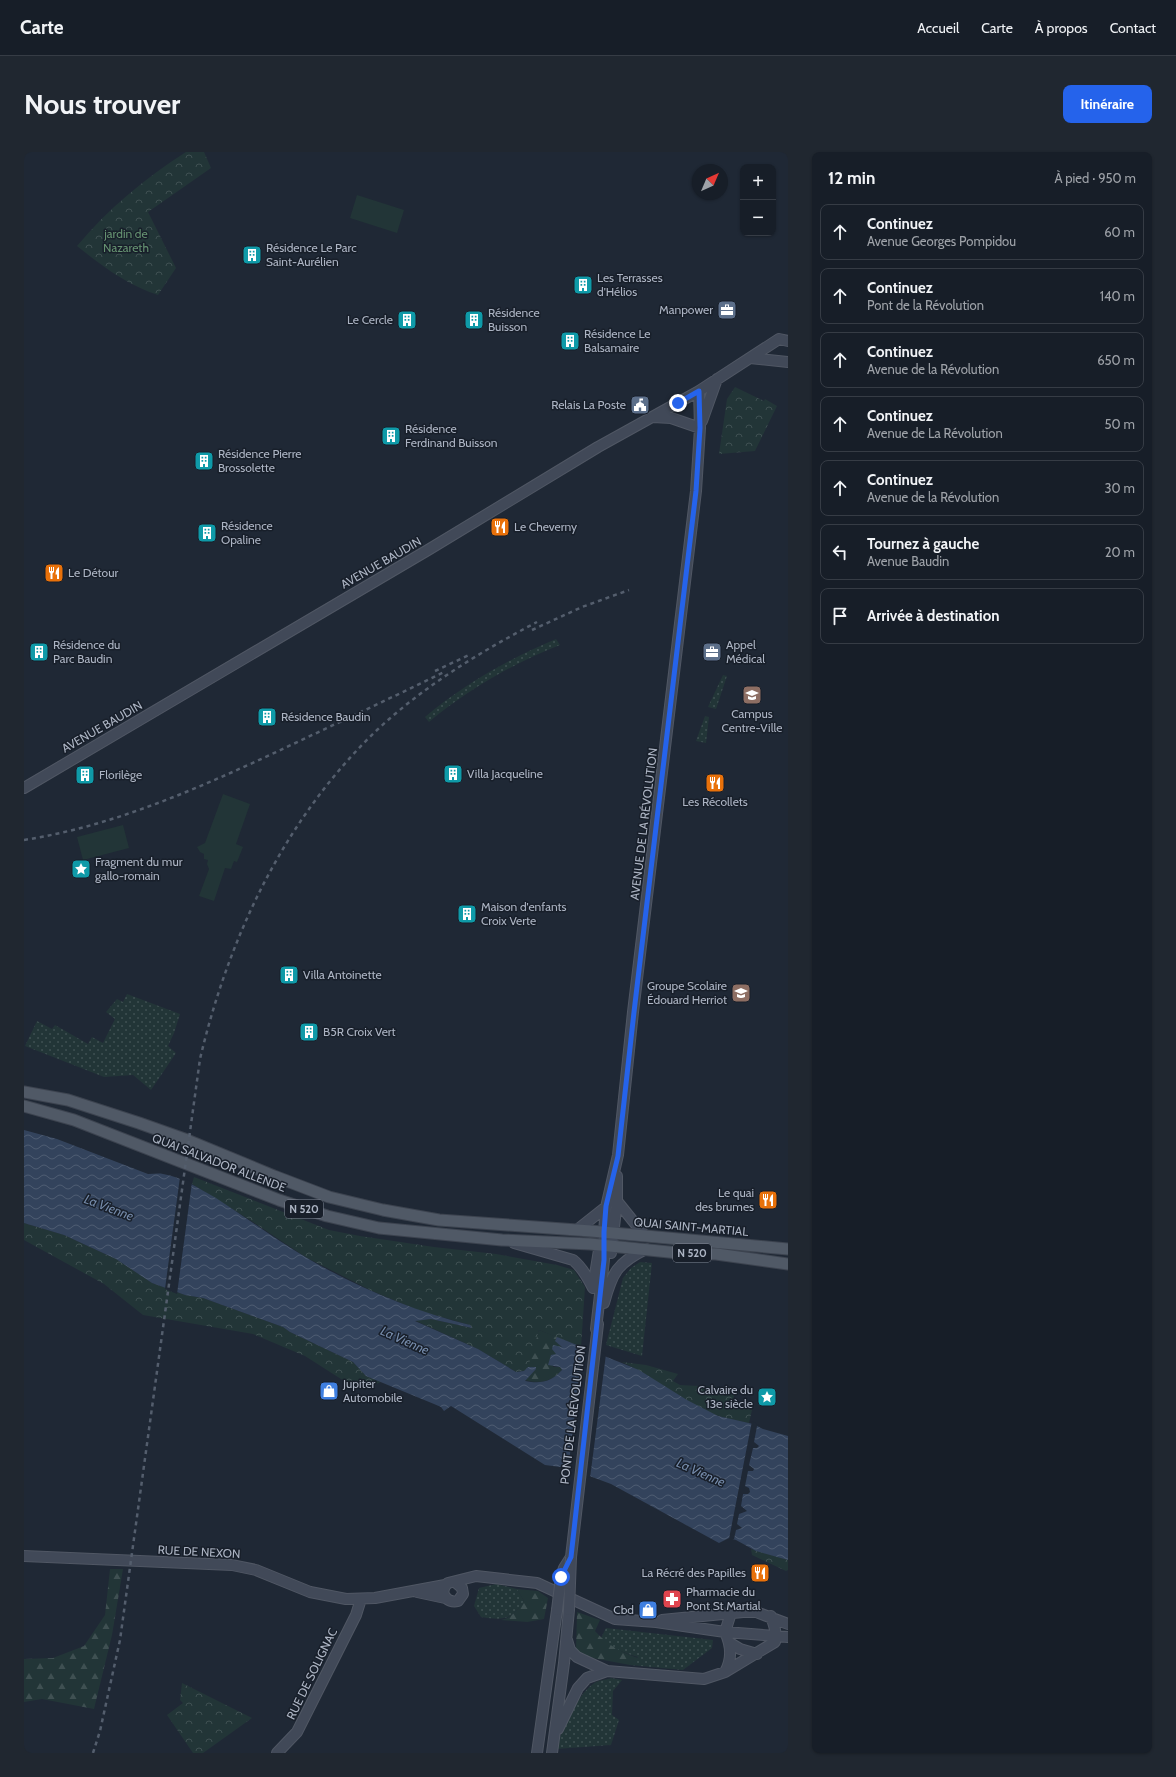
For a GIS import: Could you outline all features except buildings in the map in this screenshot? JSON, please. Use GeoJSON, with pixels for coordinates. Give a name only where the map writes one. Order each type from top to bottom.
{"type":"FeatureCollection","features":[{"type":"Feature","properties":{"kind":"main road","name":"AVENUE BAUDIN"},"geometry":{"type":"LineString","coordinates":[[24,788],[428,550],[598,447],[699,391],[750,358],[783,340]]}},
{"type":"Feature","properties":{"kind":"main road"},"geometry":{"type":"LineString","coordinates":[[750,358],[788,362]]}},
{"type":"Feature","properties":{"kind":"main road"},"geometry":{"type":"LineString","coordinates":[[700,428],[717,379]]}},
{"type":"Feature","properties":{"kind":"main road"},"geometry":{"type":"LineString","coordinates":[[699,391],[700,428]]}},
{"type":"Feature","properties":{"kind":"main road"},"geometry":{"type":"LineString","coordinates":[[653,417],[671,418],[700,428]]}},
{"type":"Feature","properties":{"kind":"main road","name":"AVENUE DE LA RÉVOLUTION"},"geometry":{"type":"LineString","coordinates":[[609,1232],[606,1206],[617,1160],[696,491],[700,428]]}},
{"type":"Feature","properties":{"kind":"main road","name":"QUAI SALVADOR ALLENDE"},"geometry":{"type":"LineString","coordinates":[[24,1092],[68,1100],[139,1123],[187,1140],[274,1176],[330,1197],[383,1210],[439,1220],[591,1231]]}},
{"type":"Feature","properties":{"kind":"main road","name":"QUAI SALVADOR ALLENDE"},"geometry":{"type":"LineString","coordinates":[[24,1106],[74,1120],[278,1200],[327,1216],[378,1228],[502,1240],[624,1247]]}},
{"type":"Feature","properties":{"kind":"main road","name":"AVENUE DE LA RÉVOLUTION"},"geometry":{"type":"LineString","coordinates":[[593,1288],[617,1201],[617,1160]]}},
{"type":"Feature","properties":{"kind":"main road"},"geometry":{"type":"LineString","coordinates":[[617,1201],[645,1236]]}},
{"type":"Feature","properties":{"kind":"main road"},"geometry":{"type":"LineString","coordinates":[[577,1230],[606,1206]]}},
{"type":"Feature","properties":{"kind":"main road","name":"QUAI SAINT-MARTIAL"},"geometry":{"type":"LineString","coordinates":[[591,1231],[788,1249]]}},
{"type":"Feature","properties":{"kind":"main road"},"geometry":{"type":"LineString","coordinates":[[502,1240],[573,1260],[585,1273],[593,1288]]}},
{"type":"Feature","properties":{"kind":"main road","name":"AVENUE DE LA RÉVOLUTION"},"geometry":{"type":"LineString","coordinates":[[605,1245],[607,1293]]}},
{"type":"Feature","properties":{"kind":"main road","name":"AVENUE DE LA RÉVOLUTION"},"geometry":{"type":"LineString","coordinates":[[596,1329],[605,1245]]}},
{"type":"Feature","properties":{"kind":"main road","name":"QUAI SAINT-MARTIAL"},"geometry":{"type":"LineString","coordinates":[[624,1247],[716,1254],[788,1264]]}},
{"type":"Feature","properties":{"kind":"main road"},"geometry":{"type":"LineString","coordinates":[[607,1293],[615,1272],[626,1259],[646,1249]]}},
{"type":"Feature","properties":{"kind":"main road","name":"PONT DE LA RÉVOLUTION"},"geometry":{"type":"LineString","coordinates":[[593,1288],[596,1329]]}},
{"type":"Feature","properties":{"kind":"main road","name":"PONT DE LA RÉVOLUTION"},"geometry":{"type":"LineString","coordinates":[[552,1753],[567,1640],[571,1557],[596,1329],[607,1293]]}},
{"type":"Feature","properties":{"kind":"main road","name":"RUE DE NEXON"},"geometry":{"type":"LineString","coordinates":[[24,1556],[232,1565],[256,1570],[310,1592],[335,1598],[363,1599],[415,1592],[445,1585]]}},
{"type":"Feature","properties":{"kind":"main road"},"geometry":{"type":"LineString","coordinates":[[538,1753],[561,1577],[571,1557]]}},
{"type":"Feature","properties":{"kind":"main road"},"geometry":{"type":"LineString","coordinates":[[456,1582],[461,1585],[463,1591],[461,1598],[458,1601],[449,1601],[443,1592],[445,1585],[448,1583],[476,1576],[486,1578]]}},
{"type":"Feature","properties":{"kind":"main road"},"geometry":{"type":"LineString","coordinates":[[463,1591],[478,1581],[495,1577],[537,1583],[615,1619],[656,1622],[725,1632],[788,1637]]}},
{"type":"Feature","properties":{"kind":"main road","name":"RUE DE NEXON"},"geometry":{"type":"LineString","coordinates":[[415,1592],[446,1598]]}},
{"type":"Feature","properties":{"kind":"main road","name":"RUE DE SOLIGNAC"},"geometry":{"type":"LineString","coordinates":[[277,1753],[298,1732],[363,1599]]}},
{"type":"Feature","properties":{"kind":"main road"},"geometry":{"type":"LineString","coordinates":[[656,1622],[669,1618],[731,1612],[756,1612],[771,1616],[788,1624]]}},
{"type":"Feature","properties":{"kind":"main road"},"geometry":{"type":"LineString","coordinates":[[725,1672],[729,1664],[730,1643],[725,1632],[731,1612]]}},
{"type":"Feature","properties":{"kind":"main road"},"geometry":{"type":"LineString","coordinates":[[567,1640],[570,1650],[577,1657],[608,1671],[704,1679],[725,1672],[775,1642],[775,1627],[771,1616]]}},
{"type":"Feature","properties":{"kind":"main road"},"geometry":{"type":"LineString","coordinates":[[730,1643],[740,1649],[757,1654]]}},
{"type":"Feature","properties":{"kind":"main road"},"geometry":{"type":"LineString","coordinates":[[554,1738],[578,1688],[587,1678],[608,1671]]}},
{"type":"Feature","properties":{"kind":"green space","name":"jardin de Nazareth"},"geometry":{"type":"Polygon","coordinates":[[[186,152],[204,152],[211,168],[148,212],[176,268],[158,295],[136,286],[105,268],[77,246],[114,207],[156,172],[186,152]]]}},
{"type":"Feature","properties":{"kind":"green space"},"geometry":{"type":"Polygon","coordinates":[[[357,195],[404,210],[397,233],[350,218],[357,195]]]}},
{"type":"Feature","properties":{"kind":"green space"},"geometry":{"type":"Polygon","coordinates":[[[735,387],[764,401],[765,399],[777,406],[755,451],[719,454],[727,399],[735,387]]]}},
{"type":"Feature","properties":{"kind":"green space"},"geometry":{"type":"Polygon","coordinates":[[[556,639],[560,645],[526,660],[492,678],[443,710],[429,722],[425,717],[471,683],[521,655],[556,639]]]}},
{"type":"Feature","properties":{"kind":"green space"},"geometry":{"type":"Polygon","coordinates":[[[723,675],[727,676],[716,709],[708,707],[723,675]]]}},
{"type":"Feature","properties":{"kind":"green space"},"geometry":{"type":"Polygon","coordinates":[[[705,716],[709,717],[706,743],[696,741],[705,716]]]}},
{"type":"Feature","properties":{"kind":"green space"},"geometry":{"type":"Polygon","coordinates":[[[223,794],[250,804],[236,844],[243,847],[237,862],[234,861],[231,869],[225,868],[214,901],[199,896],[209,869],[207,864],[208,860],[204,859],[204,854],[200,852],[197,847],[205,843],[223,794]]]}},
{"type":"Feature","properties":{"kind":"green space"},"geometry":{"type":"Polygon","coordinates":[[[123,825],[129,848],[83,860],[77,837],[123,825]]]}},
{"type":"Feature","properties":{"kind":"green space"},"geometry":{"type":"Polygon","coordinates":[[[127,994],[180,1014],[168,1046],[176,1053],[151,1090],[133,1075],[104,1077],[25,1046],[37,1021],[52,1029],[55,1025],[88,1044],[92,1037],[103,1043],[115,1019],[106,1012],[117,999],[123,1002],[127,994]]]}},
{"type":"Feature","properties":{"kind":"green space"},"geometry":{"type":"Polygon","coordinates":[[[194,1177],[329,1230],[434,1247],[496,1254],[557,1265],[574,1270],[585,1287],[581,1347],[539,1330],[528,1367],[524,1371],[516,1372],[478,1349],[414,1320],[431,1319],[472,1328],[470,1325],[420,1311],[372,1291],[307,1258],[192,1184],[194,1177]]]}},
{"type":"Feature","properties":{"kind":"green space"},"geometry":{"type":"Polygon","coordinates":[[[24,1223],[64,1235],[116,1259],[152,1283],[185,1295],[203,1298],[283,1327],[290,1332],[353,1362],[366,1376],[381,1382],[364,1389],[341,1379],[305,1356],[253,1334],[143,1315],[104,1284],[24,1240],[24,1223]]]}},
{"type":"Feature","properties":{"kind":"green space"},"geometry":{"type":"Polygon","coordinates":[[[640,1262],[652,1263],[642,1356],[606,1345],[623,1278],[631,1268],[640,1262]]]}},
{"type":"Feature","properties":{"kind":"green space"},"geometry":{"type":"Polygon","coordinates":[[[539,1330],[557,1337],[556,1341],[562,1347],[556,1355],[553,1367],[560,1367],[562,1370],[554,1377],[545,1381],[536,1382],[524,1380],[536,1369],[524,1371],[539,1330]]]}},
{"type":"Feature","properties":{"kind":"green space"},"geometry":{"type":"Polygon","coordinates":[[[622,1362],[646,1365],[678,1374],[673,1381],[680,1385],[737,1388],[732,1402],[752,1410],[749,1423],[723,1417],[706,1411],[622,1362]]]}},
{"type":"Feature","properties":{"kind":"green space"},"geometry":{"type":"Polygon","coordinates":[[[751,1549],[788,1560],[788,1570],[786,1571],[752,1555],[751,1549]]]}},
{"type":"Feature","properties":{"kind":"green space"},"geometry":{"type":"Polygon","coordinates":[[[110,1569],[123,1569],[112,1635],[94,1709],[42,1699],[24,1702],[24,1659],[53,1658],[84,1646],[105,1615],[110,1569]]]}},
{"type":"Feature","properties":{"kind":"green space"},"geometry":{"type":"Polygon","coordinates":[[[496,1584],[517,1589],[524,1601],[515,1612],[506,1618],[495,1619],[481,1617],[474,1606],[479,1588],[496,1584]]]}},
{"type":"Feature","properties":{"kind":"green space"},"geometry":{"type":"Polygon","coordinates":[[[517,1589],[538,1591],[548,1598],[544,1619],[527,1622],[501,1620],[512,1615],[524,1601],[517,1589]]]}},
{"type":"Feature","properties":{"kind":"green space"},"geometry":{"type":"Polygon","coordinates":[[[577,1612],[600,1620],[595,1631],[605,1641],[615,1648],[638,1658],[630,1665],[582,1656],[576,1651],[577,1612]]]}},
{"type":"Feature","properties":{"kind":"green space"},"geometry":{"type":"Polygon","coordinates":[[[606,1628],[713,1640],[712,1648],[683,1670],[630,1665],[638,1657],[618,1650],[605,1642],[601,1638],[606,1628]]]}},
{"type":"Feature","properties":{"kind":"green space"},"geometry":{"type":"Polygon","coordinates":[[[611,1678],[622,1680],[613,1691],[612,1715],[619,1720],[611,1745],[556,1749],[570,1714],[581,1696],[595,1683],[611,1678]]]}},
{"type":"Feature","properties":{"kind":"green space"},"geometry":{"type":"Polygon","coordinates":[[[182,1683],[252,1718],[203,1753],[193,1753],[167,1715],[183,1703],[180,1700],[182,1683]]]}},
{"type":"Feature","properties":{"kind":"water","name":"La Vienne"},"geometry":{"type":"Polygon","coordinates":[[[24,1130],[57,1139],[148,1174],[170,1176],[191,1184],[216,1198],[295,1251],[326,1269],[366,1289],[407,1306],[470,1325],[472,1328],[431,1319],[415,1321],[478,1349],[516,1372],[524,1371],[528,1367],[536,1367],[536,1369],[525,1381],[541,1382],[550,1380],[562,1370],[560,1367],[548,1365],[551,1355],[556,1354],[552,1349],[553,1345],[562,1347],[555,1341],[557,1337],[639,1370],[687,1400],[718,1416],[753,1424],[763,1429],[788,1436],[788,1560],[756,1551],[736,1540],[729,1538],[719,1543],[611,1484],[568,1468],[545,1465],[451,1406],[444,1411],[441,1407],[366,1376],[353,1362],[290,1332],[283,1327],[203,1298],[185,1295],[152,1283],[116,1259],[64,1235],[24,1223],[24,1130]]]}},
{"type":"Feature","properties":{"kind":"pier"},"geometry":{"type":"Polygon","coordinates":[[[180,1177],[192,1182],[177,1294],[165,1289],[180,1177]]]}},
{"type":"Feature","properties":{"kind":"pier"},"geometry":{"type":"Polygon","coordinates":[[[583,1345],[606,1354],[590,1478],[568,1471],[583,1345]]]}},
{"type":"Feature","properties":{"kind":"pier"},"geometry":{"type":"Polygon","coordinates":[[[752,1421],[760,1426],[757,1426],[754,1442],[759,1446],[757,1448],[753,1448],[749,1465],[754,1469],[753,1471],[748,1471],[745,1486],[749,1488],[750,1492],[748,1494],[743,1494],[741,1506],[747,1511],[739,1514],[737,1524],[742,1528],[736,1530],[734,1539],[729,1539],[752,1421]]]}},
{"type":"Feature","properties":{"kind":"railway"},"geometry":{"type":"LineString","coordinates":[[532,630],[582,607],[629,590]]}},
{"type":"Feature","properties":{"kind":"railway"},"geometry":{"type":"LineString","coordinates":[[93,1753],[100,1731],[120,1640],[200,1059],[212,1013],[244,924],[265,881],[288,840],[315,801],[344,764],[377,730],[433,684],[495,645],[537,622]]}},
{"type":"Feature","properties":{"kind":"railway"},"geometry":{"type":"LineString","coordinates":[[435,671],[469,655]]}},
{"type":"Feature","properties":{"kind":"railway"},"geometry":{"type":"LineString","coordinates":[[24,840],[89,826],[151,806],[182,794],[272,754],[444,672]]}},
{"type":"Feature","properties":{"kind":"place","name":"Résidence Le Parc Saint-Aurélien"},"geometry":{"type":"Point","coordinates":[252,255]}},
{"type":"Feature","properties":{"kind":"place","name":"Les Terrasses d'Hélios"},"geometry":{"type":"Point","coordinates":[583,285]}},
{"type":"Feature","properties":{"kind":"place","name":"Manpower"},"geometry":{"type":"Point","coordinates":[727,310]}},
{"type":"Feature","properties":{"kind":"place","name":"Le Cercle"},"geometry":{"type":"Point","coordinates":[407,320]}},
{"type":"Feature","properties":{"kind":"place","name":"Résidence Buisson"},"geometry":{"type":"Point","coordinates":[474,320]}},
{"type":"Feature","properties":{"kind":"place","name":"Résidence Le Balsamaire"},"geometry":{"type":"Point","coordinates":[570,341]}},
{"type":"Feature","properties":{"kind":"place","name":"Relais La Poste"},"geometry":{"type":"Point","coordinates":[640,405]}},
{"type":"Feature","properties":{"kind":"place","name":"Résidence Ferdinand Buisson"},"geometry":{"type":"Point","coordinates":[391,436]}},
{"type":"Feature","properties":{"kind":"place","name":"Résidence Pierre Brossolette"},"geometry":{"type":"Point","coordinates":[204,461]}},
{"type":"Feature","properties":{"kind":"place","name":"Le Cheverny"},"geometry":{"type":"Point","coordinates":[500,527]}},
{"type":"Feature","properties":{"kind":"place","name":"Résidence Opaline"},"geometry":{"type":"Point","coordinates":[207,533]}},
{"type":"Feature","properties":{"kind":"place","name":"Le Détour"},"geometry":{"type":"Point","coordinates":[54,573]}},
{"type":"Feature","properties":{"kind":"place","name":"Résidence du Parc Baudin"},"geometry":{"type":"Point","coordinates":[39,652]}},
{"type":"Feature","properties":{"kind":"place","name":"Appel Médical"},"geometry":{"type":"Point","coordinates":[712,652]}},
{"type":"Feature","properties":{"kind":"place","name":"Campus Centre-Ville"},"geometry":{"type":"Point","coordinates":[752,695]}},
{"type":"Feature","properties":{"kind":"place","name":"Résidence Baudin"},"geometry":{"type":"Point","coordinates":[267,717]}},
{"type":"Feature","properties":{"kind":"place","name":"Villa Jacqueline"},"geometry":{"type":"Point","coordinates":[453,774]}},
{"type":"Feature","properties":{"kind":"place","name":"Florilège"},"geometry":{"type":"Point","coordinates":[85,775]}},
{"type":"Feature","properties":{"kind":"place","name":"Les Récollets"},"geometry":{"type":"Point","coordinates":[715,783]}},
{"type":"Feature","properties":{"kind":"place","name":"Fragment du mur gallo-romain"},"geometry":{"type":"Point","coordinates":[81,869]}},
{"type":"Feature","properties":{"kind":"place","name":"Maison d'enfants Croix Verte"},"geometry":{"type":"Point","coordinates":[467,914]}},
{"type":"Feature","properties":{"kind":"place","name":"Villa Antoinette"},"geometry":{"type":"Point","coordinates":[289,975]}},
{"type":"Feature","properties":{"kind":"place","name":"Groupe Scolaire Édouard Herriot"},"geometry":{"type":"Point","coordinates":[741,993]}},
{"type":"Feature","properties":{"kind":"place","name":"B5R Croix Vert"},"geometry":{"type":"Point","coordinates":[309,1032]}},
{"type":"Feature","properties":{"kind":"place","name":"Le quai des brumes"},"geometry":{"type":"Point","coordinates":[768,1200]}},
{"type":"Feature","properties":{"kind":"place","name":"Jupiter Automobile"},"geometry":{"type":"Point","coordinates":[329,1391]}},
{"type":"Feature","properties":{"kind":"place","name":"Calvaire du 13e siècle"},"geometry":{"type":"Point","coordinates":[767,1397]}},
{"type":"Feature","properties":{"kind":"place","name":"La Récré des Papilles"},"geometry":{"type":"Point","coordinates":[760,1573]}},
{"type":"Feature","properties":{"kind":"place","name":"Pharmacie du Pont St Martial"},"geometry":{"type":"Point","coordinates":[672,1599]}},
{"type":"Feature","properties":{"kind":"place","name":"Cbd"},"geometry":{"type":"Point","coordinates":[648,1610]}},
{"type":"Feature","properties":{"kind":"route"},"geometry":{"type":"LineString","coordinates":[[561,1577],[564,1568],[571,1557],[604,1260],[606,1206],[618,1156],[696,491],[700,428],[699,391],[678,403]]}}]}
